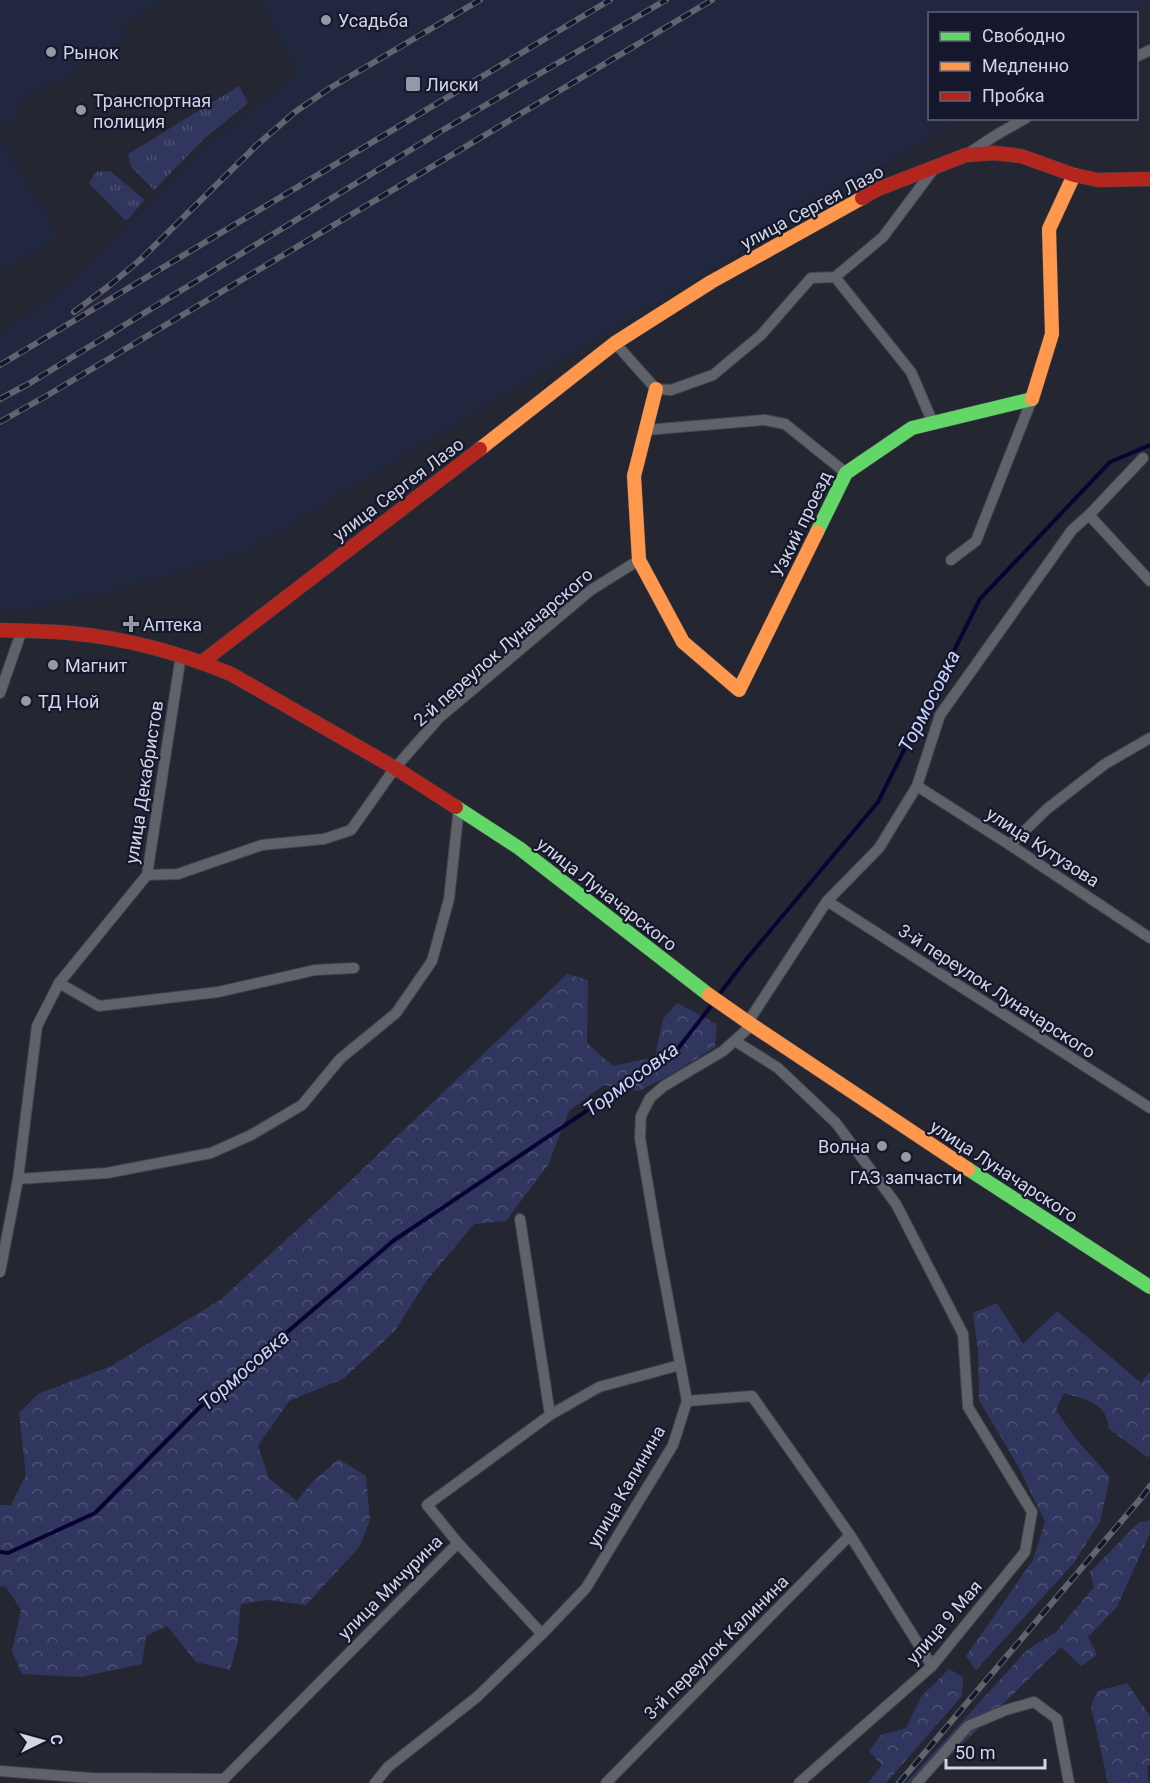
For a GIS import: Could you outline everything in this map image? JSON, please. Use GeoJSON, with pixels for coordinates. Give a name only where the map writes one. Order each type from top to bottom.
{"type":"FeatureCollection","features":[{"type":"Feature","properties":{"kind":"street"},"geometry":{"type":"LineString","coordinates":[[966,155],[1022,120]]}},
{"type":"Feature","properties":{"kind":"street","name":"улица Сергея Лазо"},"geometry":{"type":"LineString","coordinates":[[202,662],[615,343],[711,282],[878,189],[966,155],[994,153],[1021,156],[1074,175],[1098,180],[1150,178]]}},
{"type":"Feature","properties":{"kind":"street"},"geometry":{"type":"LineString","coordinates":[[615,343],[656,389],[671,390],[712,375],[761,335],[811,278],[835,276],[883,237],[936,165]]}},
{"type":"Feature","properties":{"kind":"street"},"geometry":{"type":"LineString","coordinates":[[951,560],[976,541],[1032,399],[1052,334],[1049,229],[1074,175]]}},
{"type":"Feature","properties":{"kind":"street"},"geometry":{"type":"LineString","coordinates":[[835,276],[911,372],[933,423]]}},
{"type":"Feature","properties":{"kind":"street"},"geometry":{"type":"LineString","coordinates":[[639,560],[634,476],[656,389]]}},
{"type":"Feature","properties":{"kind":"street","name":"Узкий проезд"},"geometry":{"type":"LineString","coordinates":[[639,560],[683,642],[740,690],[846,473],[912,428],[1032,399]]}},
{"type":"Feature","properties":{"kind":"street"},"geometry":{"type":"LineString","coordinates":[[646,430],[765,420],[785,424],[846,473]]}},
{"type":"Feature","properties":{"kind":"street","name":"улица Калинина"},"geometry":{"type":"LineString","coordinates":[[375,1783],[388,1767],[477,1697],[542,1634],[585,1588],[673,1445],[687,1401],[640,1138],[641,1116],[651,1098],[664,1086],[723,1051],[750,1023],[827,901],[879,848],[917,786],[940,715],[1072,530],[1143,458]]}},
{"type":"Feature","properties":{"kind":"street"},"geometry":{"type":"LineString","coordinates":[[1089,515],[1150,581]]}},
{"type":"Feature","properties":{"kind":"street","name":"2-й переулок Луначарского"},"geometry":{"type":"LineString","coordinates":[[147,875],[178,874],[262,845],[324,838],[351,830],[395,768],[439,718],[591,590],[639,560]]}},
{"type":"Feature","properties":{"kind":"street","name":"улица Луначарского"},"geometry":{"type":"LineString","coordinates":[[0,630],[70,633],[118,641],[181,655],[231,674],[459,807],[519,848],[687,979],[750,1023],[1150,1287]]}},
{"type":"Feature","properties":{"kind":"street"},"geometry":{"type":"LineString","coordinates":[[0,693],[22,630]]}},
{"type":"Feature","properties":{"kind":"street","name":"улица Декабристов"},"geometry":{"type":"LineString","coordinates":[[0,1272],[18,1179],[37,1026],[59,983],[147,875],[181,655]]}},
{"type":"Feature","properties":{"kind":"street"},"geometry":{"type":"LineString","coordinates":[[1010,845],[1047,809],[1105,764],[1150,738]]}},
{"type":"Feature","properties":{"kind":"street","name":"улица Кутузова"},"geometry":{"type":"LineString","coordinates":[[917,786],[1150,938]]}},
{"type":"Feature","properties":{"kind":"street"},"geometry":{"type":"LineString","coordinates":[[18,1179],[107,1173],[211,1153],[251,1135],[302,1105],[340,1059],[396,1013],[432,961],[449,899],[459,807]]}},
{"type":"Feature","properties":{"kind":"street","name":"3-й переулок Луначарского"},"geometry":{"type":"LineString","coordinates":[[827,901],[1150,1108]]}},
{"type":"Feature","properties":{"kind":"street"},"geometry":{"type":"LineString","coordinates":[[59,983],[99,1006],[218,992],[315,970],[354,968]]}},
{"type":"Feature","properties":{"kind":"street","name":"улица 9 Мая"},"geometry":{"type":"LineString","coordinates":[[735,1041],[778,1068],[836,1123],[896,1204],[963,1334],[968,1407],[1032,1512],[1025,1552],[932,1666],[799,1783]]}},
{"type":"Feature","properties":{"kind":"street"},"geometry":{"type":"LineString","coordinates":[[520,1220],[550,1414],[599,1387],[681,1365]]}},
{"type":"Feature","properties":{"kind":"street"},"geometry":{"type":"LineString","coordinates":[[687,1401],[752,1396],[850,1535],[932,1666]]}},
{"type":"Feature","properties":{"kind":"street","name":"улица Мичурина"},"geometry":{"type":"LineString","coordinates":[[0,1771],[90,1778],[226,1781],[458,1543],[427,1504],[550,1414]]}},
{"type":"Feature","properties":{"kind":"street","name":"3-й переулок Калинина"},"geometry":{"type":"LineString","coordinates":[[606,1783],[850,1535]]}},
{"type":"Feature","properties":{"kind":"street"},"geometry":{"type":"LineString","coordinates":[[458,1543],[542,1634]]}},
{"type":"Feature","properties":{"kind":"street"},"geometry":{"type":"LineString","coordinates":[[918,1783],[968,1726],[1006,1710],[1034,1702],[1057,1719],[1069,1783]]}},
{"type":"Feature","properties":{"kind":"shaded area","name":"Рынок"},"geometry":{"type":"Polygon","coordinates":[[[0,0],[167,0],[123,25],[130,36],[75,68],[77,72],[54,86],[50,83],[15,104],[22,115],[0,127],[0,0]]]}},
{"type":"Feature","properties":{"kind":"shaded area"},"geometry":{"type":"Polygon","coordinates":[[[259,0],[1150,0],[1150,3],[1135,12],[928,12],[928,120],[958,120],[244,553],[111,592],[24,610],[0,610],[0,334],[76,278],[210,142],[298,73],[259,0]]]}},
{"type":"Feature","properties":{"kind":"shaded area"},"geometry":{"type":"Polygon","coordinates":[[[0,137],[59,237],[0,273],[0,137]]]}},
{"type":"Feature","properties":{"kind":"green space"},"geometry":{"type":"Polygon","coordinates":[[[239,86],[248,103],[204,139],[154,190],[131,167],[128,154],[239,86]]]}},
{"type":"Feature","properties":{"kind":"green space"},"geometry":{"type":"Polygon","coordinates":[[[110,171],[145,200],[126,221],[89,183],[96,172],[110,171]]]}},
{"type":"Feature","properties":{"kind":"green space"},"geometry":{"type":"Polygon","coordinates":[[[567,974],[588,980],[587,1043],[613,1066],[655,1057],[663,1019],[677,1003],[717,1024],[715,1047],[672,1074],[639,1091],[604,1085],[569,1111],[548,1165],[506,1221],[474,1224],[428,1279],[394,1332],[343,1379],[289,1401],[258,1446],[269,1478],[297,1501],[314,1480],[339,1459],[366,1476],[370,1520],[360,1546],[306,1605],[268,1600],[241,1604],[237,1645],[230,1670],[196,1662],[167,1626],[146,1636],[142,1664],[81,1677],[22,1674],[12,1651],[21,1610],[6,1587],[0,1586],[0,1505],[11,1505],[26,1475],[19,1413],[38,1394],[111,1366],[220,1300],[347,1184],[567,974]]]}},
{"type":"Feature","properties":{"kind":"green space"},"geometry":{"type":"Polygon","coordinates":[[[997,1303],[1023,1344],[1057,1311],[1141,1383],[1150,1371],[1150,1456],[1147,1457],[1109,1429],[1100,1408],[1064,1393],[1056,1410],[1075,1438],[1110,1477],[1100,1522],[1073,1564],[976,1670],[966,1656],[1033,1560],[1045,1522],[1018,1466],[979,1400],[978,1351],[973,1313],[997,1303]]]}},
{"type":"Feature","properties":{"kind":"green space"},"geometry":{"type":"Polygon","coordinates":[[[1150,1520],[1150,1533],[1117,1607],[1088,1637],[1097,1655],[1081,1666],[1061,1647],[923,1783],[906,1783],[1027,1650],[1056,1632],[1094,1587],[1090,1572],[1139,1522],[1150,1520]]]}},
{"type":"Feature","properties":{"kind":"green space"},"geometry":{"type":"Polygon","coordinates":[[[949,1669],[963,1677],[962,1696],[886,1783],[868,1783],[882,1765],[869,1751],[881,1735],[906,1728],[921,1697],[949,1669]]]}},
{"type":"Feature","properties":{"kind":"green space"},"geometry":{"type":"Polygon","coordinates":[[[1127,1683],[1150,1716],[1150,1765],[1147,1766],[1149,1783],[1108,1783],[1091,1706],[1097,1691],[1127,1683]]]}},
{"type":"Feature","properties":{"kind":"waterway","name":"Тормосовка"},"geometry":{"type":"LineString","coordinates":[[718,996],[878,802],[980,599],[1110,462],[1150,445]]}},
{"type":"Feature","properties":{"kind":"waterway","name":"Тормосовка"},"geometry":{"type":"LineString","coordinates":[[0,1552],[8,1553],[95,1513],[199,1408],[393,1241],[677,1050],[714,1002]]}},
{"type":"Feature","properties":{"kind":"railway"},"geometry":{"type":"LineString","coordinates":[[74,312],[140,260],[257,145],[295,112],[330,88],[480,0]]}},
{"type":"Feature","properties":{"kind":"railway"},"geometry":{"type":"LineString","coordinates":[[0,365],[610,0]]}},
{"type":"Feature","properties":{"kind":"railway"},"geometry":{"type":"LineString","coordinates":[[0,399],[30,383],[443,130],[666,0]]}},
{"type":"Feature","properties":{"kind":"railway"},"geometry":{"type":"LineString","coordinates":[[0,422],[712,0]]}},
{"type":"Feature","properties":{"kind":"railway"},"geometry":{"type":"LineString","coordinates":[[899,1783],[1150,1486]]}},
{"type":"Feature","properties":{"kind":"traffic: fast"},"geometry":{"type":"LineString","coordinates":[[817,532],[846,473],[912,428],[1032,399]]}},
{"type":"Feature","properties":{"kind":"traffic: fast"},"geometry":{"type":"LineString","coordinates":[[456,807],[519,848],[709,995]]}},
{"type":"Feature","properties":{"kind":"traffic: fast"},"geometry":{"type":"LineString","coordinates":[[968,1169],[1150,1287]]}},
{"type":"Feature","properties":{"kind":"traffic: slow"},"geometry":{"type":"LineString","coordinates":[[1032,399],[1052,334],[1049,229],[1074,175]]}},
{"type":"Feature","properties":{"kind":"traffic: slow"},"geometry":{"type":"LineString","coordinates":[[480,449],[615,343],[711,282],[862,198]]}},
{"type":"Feature","properties":{"kind":"traffic: slow"},"geometry":{"type":"LineString","coordinates":[[656,389],[634,476],[639,560],[683,642],[739,690],[817,532]]}},
{"type":"Feature","properties":{"kind":"traffic: slow"},"geometry":{"type":"LineString","coordinates":[[709,995],[968,1169]]}},
{"type":"Feature","properties":{"kind":"traffic: jam"},"geometry":{"type":"LineString","coordinates":[[862,198],[878,189],[966,155],[994,153],[1021,156],[1074,175],[1098,180],[1150,179]]}},
{"type":"Feature","properties":{"kind":"traffic: jam"},"geometry":{"type":"LineString","coordinates":[[202,662],[480,449]]}},
{"type":"Feature","properties":{"kind":"traffic: jam"},"geometry":{"type":"LineString","coordinates":[[0,630],[70,633],[111,639],[172,653],[212,666],[231,674],[395,768],[456,807]]}},
{"type":"Feature","properties":{"kind":"place","name":"Усадьба"},"geometry":{"type":"Point","coordinates":[326,20]}},
{"type":"Feature","properties":{"kind":"place","name":"Рынок"},"geometry":{"type":"Point","coordinates":[51,52]}},
{"type":"Feature","properties":{"kind":"place","name":"Лиски"},"geometry":{"type":"Point","coordinates":[413,84]}},
{"type":"Feature","properties":{"kind":"place","name":"Транспортная полиция"},"geometry":{"type":"Point","coordinates":[81,110]}},
{"type":"Feature","properties":{"kind":"place","name":"Аптека"},"geometry":{"type":"Point","coordinates":[131,624]}},
{"type":"Feature","properties":{"kind":"place","name":"Магнит"},"geometry":{"type":"Point","coordinates":[53,665]}},
{"type":"Feature","properties":{"kind":"place","name":"ТД Ной"},"geometry":{"type":"Point","coordinates":[26,701]}},
{"type":"Feature","properties":{"kind":"place","name":"Волна"},"geometry":{"type":"Point","coordinates":[882,1146]}},
{"type":"Feature","properties":{"kind":"place","name":"ГАЗ запчасти"},"geometry":{"type":"Point","coordinates":[906,1157]}}]}
